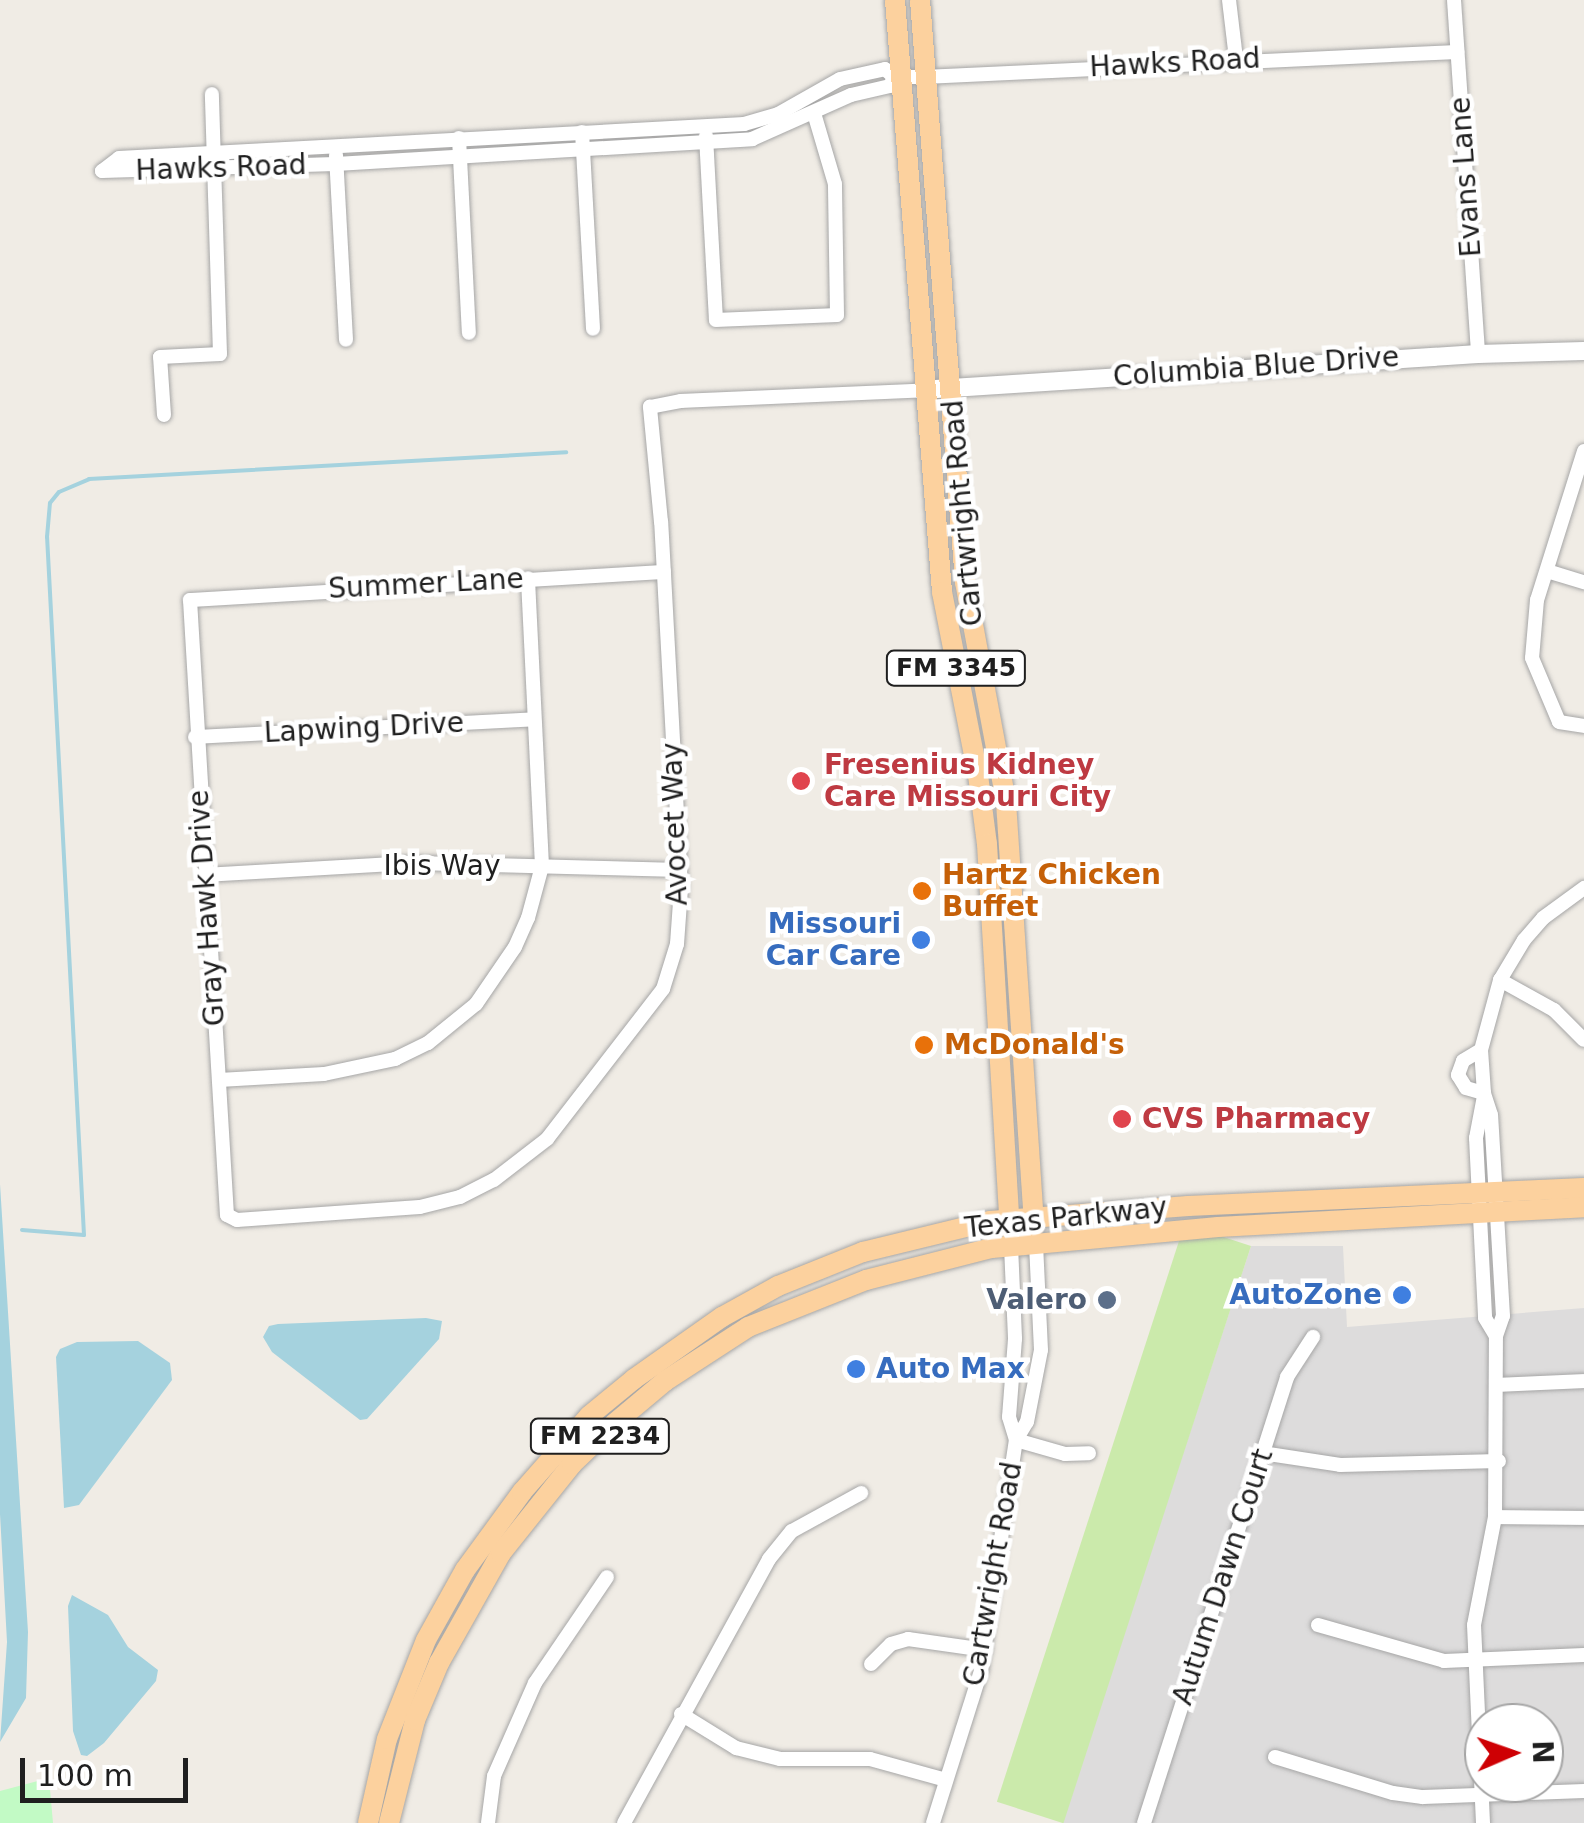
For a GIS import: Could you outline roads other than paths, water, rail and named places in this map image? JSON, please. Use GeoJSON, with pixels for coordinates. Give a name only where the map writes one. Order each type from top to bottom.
{"type":"FeatureCollection","features":[{"type":"Feature","properties":{"kind":"main road","name":"Cartwright Road"},"geometry":{"type":"LineString","coordinates":[[895,0],[897,77],[929,390],[938,545],[951,648],[972,742],[987,844],[1011,1246]]}},
{"type":"Feature","properties":{"kind":"main road","name":"Cartwright Road"},"geometry":{"type":"LineString","coordinates":[[920,0],[965,582],[1000,760],[1010,841],[1036,1243]]}},
{"type":"Feature","properties":{"kind":"main road"},"geometry":{"type":"LineString","coordinates":[[951,648],[975,642]]}},
{"type":"Feature","properties":{"kind":"main road"},"geometry":{"type":"LineString","coordinates":[[987,844],[1010,841]]}},
{"type":"Feature","properties":{"kind":"main road"},"geometry":{"type":"LineString","coordinates":[[995,987],[1019,984]]}},
{"type":"Feature","properties":{"kind":"main road","name":"Texas Parkway"},"geometry":{"type":"LineString","coordinates":[[389,1823],[415,1720],[473,1597],[524,1521],[572,1464],[615,1422],[694,1360],[795,1305],[915,1266],[1011,1246],[1489,1203],[1584,1188]]}},
{"type":"Feature","properties":{"kind":"main road","name":"Texas Parkway"},"geometry":{"type":"LineString","coordinates":[[368,1823],[397,1710],[445,1603],[522,1492],[590,1416],[673,1349],[778,1286],[904,1240],[1010,1219],[1489,1203],[1584,1207]]}},
{"type":"Feature","properties":{"kind":"street"},"geometry":{"type":"LineString","coordinates":[[1229,0],[1236,59]]}},
{"type":"Feature","properties":{"kind":"street","name":"Evans Lane"},"geometry":{"type":"LineString","coordinates":[[1454,0],[1478,354]]}},
{"type":"Feature","properties":{"kind":"street","name":"Hawks Road"},"geometry":{"type":"LineString","coordinates":[[897,77],[890,86],[851,94],[770,134],[706,144],[336,164],[102,171],[119,158],[761,120],[854,74],[885,69],[897,77],[924,77],[1236,59],[1457,52]]}},
{"type":"Feature","properties":{"kind":"street"},"geometry":{"type":"LineString","coordinates":[[164,415],[160,358],[220,354],[212,94]]}},
{"type":"Feature","properties":{"kind":"street"},"geometry":{"type":"LineString","coordinates":[[706,126],[716,320],[838,315],[835,184],[814,113]]}},
{"type":"Feature","properties":{"kind":"street"},"geometry":{"type":"LineString","coordinates":[[582,132],[593,329]]}},
{"type":"Feature","properties":{"kind":"street"},"geometry":{"type":"LineString","coordinates":[[459,138],[469,333]]}},
{"type":"Feature","properties":{"kind":"street"},"geometry":{"type":"LineString","coordinates":[[336,145],[346,340]]}},
{"type":"Feature","properties":{"kind":"street","name":"Columbia Blue Drive"},"geometry":{"type":"LineString","coordinates":[[929,390],[1478,354],[1584,351]]}},
{"type":"Feature","properties":{"kind":"street","name":"Avocet Way"},"geometry":{"type":"LineString","coordinates":[[228,1216],[237,1220],[420,1207],[460,1197],[528,1157],[632,1034],[663,989],[677,944],[680,870],[664,572],[650,408],[681,401],[929,390]]}},
{"type":"Feature","properties":{"kind":"street"},"geometry":{"type":"LineString","coordinates":[[1584,451],[1537,600],[1532,658],[1560,722],[1584,726]]}},
{"type":"Feature","properties":{"kind":"street","name":"Summer Lane"},"geometry":{"type":"LineString","coordinates":[[190,600],[664,572]]}},
{"type":"Feature","properties":{"kind":"street"},"geometry":{"type":"LineString","coordinates":[[1547,572],[1584,582]]}},
{"type":"Feature","properties":{"kind":"street"},"geometry":{"type":"LineString","coordinates":[[219,1080],[362,1069],[428,1044],[476,1004],[493,982],[528,918],[542,866],[528,578]]}},
{"type":"Feature","properties":{"kind":"street","name":"Gray Hawk Drive"},"geometry":{"type":"LineString","coordinates":[[190,600],[195,737],[228,1216]]}},
{"type":"Feature","properties":{"kind":"street","name":"Lapwing Drive"},"geometry":{"type":"LineString","coordinates":[[195,737],[533,720]]}},
{"type":"Feature","properties":{"kind":"street","name":"Ibis Way"},"geometry":{"type":"LineString","coordinates":[[204,875],[415,864],[680,870]]}},
{"type":"Feature","properties":{"kind":"street"},"geometry":{"type":"LineString","coordinates":[[1476,1703],[1473,1662],[1479,1587],[1496,1518],[1496,1336],[1503,1316],[1489,1203],[1476,1138],[1484,1094],[1481,1050],[1500,980],[1543,918],[1584,888]]}},
{"type":"Feature","properties":{"kind":"street"},"geometry":{"type":"LineString","coordinates":[[1500,980],[1554,1010],[1584,1040]]}},
{"type":"Feature","properties":{"kind":"street"},"geometry":{"type":"LineString","coordinates":[[1481,1050],[1463,1061],[1458,1074],[1466,1088],[1484,1094]]}},
{"type":"Feature","properties":{"kind":"street","name":"Cartwright Road"},"geometry":{"type":"LineString","coordinates":[[932,1823],[985,1650],[1016,1440],[1027,1422],[1040,1350],[1036,1243]]}},
{"type":"Feature","properties":{"kind":"street","name":"Cartwright Road"},"geometry":{"type":"LineString","coordinates":[[1011,1246],[1015,1339],[1009,1417],[1016,1440]]}},
{"type":"Feature","properties":{"kind":"street","name":"Autum Dawn Court"},"geometry":{"type":"LineString","coordinates":[[1144,1823],[1286,1377],[1313,1337]]}},
{"type":"Feature","properties":{"kind":"street"},"geometry":{"type":"LineString","coordinates":[[1497,1385],[1584,1381]]}},
{"type":"Feature","properties":{"kind":"street"},"geometry":{"type":"LineString","coordinates":[[1016,1440],[1065,1454],[1089,1453]]}},
{"type":"Feature","properties":{"kind":"street"},"geometry":{"type":"LineString","coordinates":[[1262,1454],[1340,1465],[1499,1461]]}},
{"type":"Feature","properties":{"kind":"street"},"geometry":{"type":"LineString","coordinates":[[624,1823],[769,1559],[792,1531],[861,1493]]}},
{"type":"Feature","properties":{"kind":"street"},"geometry":{"type":"LineString","coordinates":[[1496,1518],[1584,1518]]}},
{"type":"Feature","properties":{"kind":"street"},"geometry":{"type":"LineString","coordinates":[[488,1823],[487,1804],[494,1776],[535,1683],[607,1577]]}},
{"type":"Feature","properties":{"kind":"street"},"geometry":{"type":"LineString","coordinates":[[1318,1625],[1444,1661],[1584,1655]]}},
{"type":"Feature","properties":{"kind":"street"},"geometry":{"type":"LineString","coordinates":[[871,1664],[890,1644],[908,1639],[985,1650]]}},
{"type":"Feature","properties":{"kind":"street"},"geometry":{"type":"LineString","coordinates":[[681,1714],[736,1748],[780,1759],[870,1759],[946,1780]]}},
{"type":"Feature","properties":{"kind":"street"},"geometry":{"type":"LineString","coordinates":[[1275,1757],[1393,1793],[1464,1796]]}},
{"type":"Feature","properties":{"kind":"water"},"geometry":{"type":"Polygon","coordinates":[[[0,1184],[28,1632],[26,1698],[0,1742],[7,1642],[0,1514],[0,1184]]]}},
{"type":"Feature","properties":{"kind":"water"},"geometry":{"type":"Polygon","coordinates":[[[426,1318],[442,1321],[439,1339],[367,1419],[360,1420],[272,1352],[263,1337],[269,1326],[278,1324],[426,1318]]]}},
{"type":"Feature","properties":{"kind":"water"},"geometry":{"type":"Polygon","coordinates":[[[138,1341],[170,1363],[172,1380],[79,1505],[64,1508],[56,1357],[60,1349],[77,1342],[138,1341]]]}},
{"type":"Feature","properties":{"kind":"water"},"geometry":{"type":"Polygon","coordinates":[[[72,1595],[108,1615],[128,1647],[158,1670],[156,1681],[104,1743],[87,1756],[81,1755],[73,1731],[68,1606],[72,1595]]]}},
{"type":"Feature","properties":{"kind":"waterway"},"geometry":{"type":"LineString","coordinates":[[22,1230],[84,1235],[47,537],[50,503],[59,492],[89,479],[566,452]]}},
{"type":"Feature","properties":{"kind":"place","name":"Fresenius Kidney Care Missouri City"},"geometry":{"type":"Point","coordinates":[801,781]}},
{"type":"Feature","properties":{"kind":"place","name":"Hartz Chicken Buffet"},"geometry":{"type":"Point","coordinates":[922,891]}},
{"type":"Feature","properties":{"kind":"place","name":"Missouri Car Care"},"geometry":{"type":"Point","coordinates":[921,940]}},
{"type":"Feature","properties":{"kind":"place","name":"McDonald's"},"geometry":{"type":"Point","coordinates":[924,1045]}},
{"type":"Feature","properties":{"kind":"place","name":"CVS Pharmacy"},"geometry":{"type":"Point","coordinates":[1122,1119]}},
{"type":"Feature","properties":{"kind":"place","name":"AutoZone"},"geometry":{"type":"Point","coordinates":[1402,1295]}},
{"type":"Feature","properties":{"kind":"place","name":"Valero"},"geometry":{"type":"Point","coordinates":[1107,1300]}},
{"type":"Feature","properties":{"kind":"place","name":"Auto Max"},"geometry":{"type":"Point","coordinates":[856,1369]}}]}
